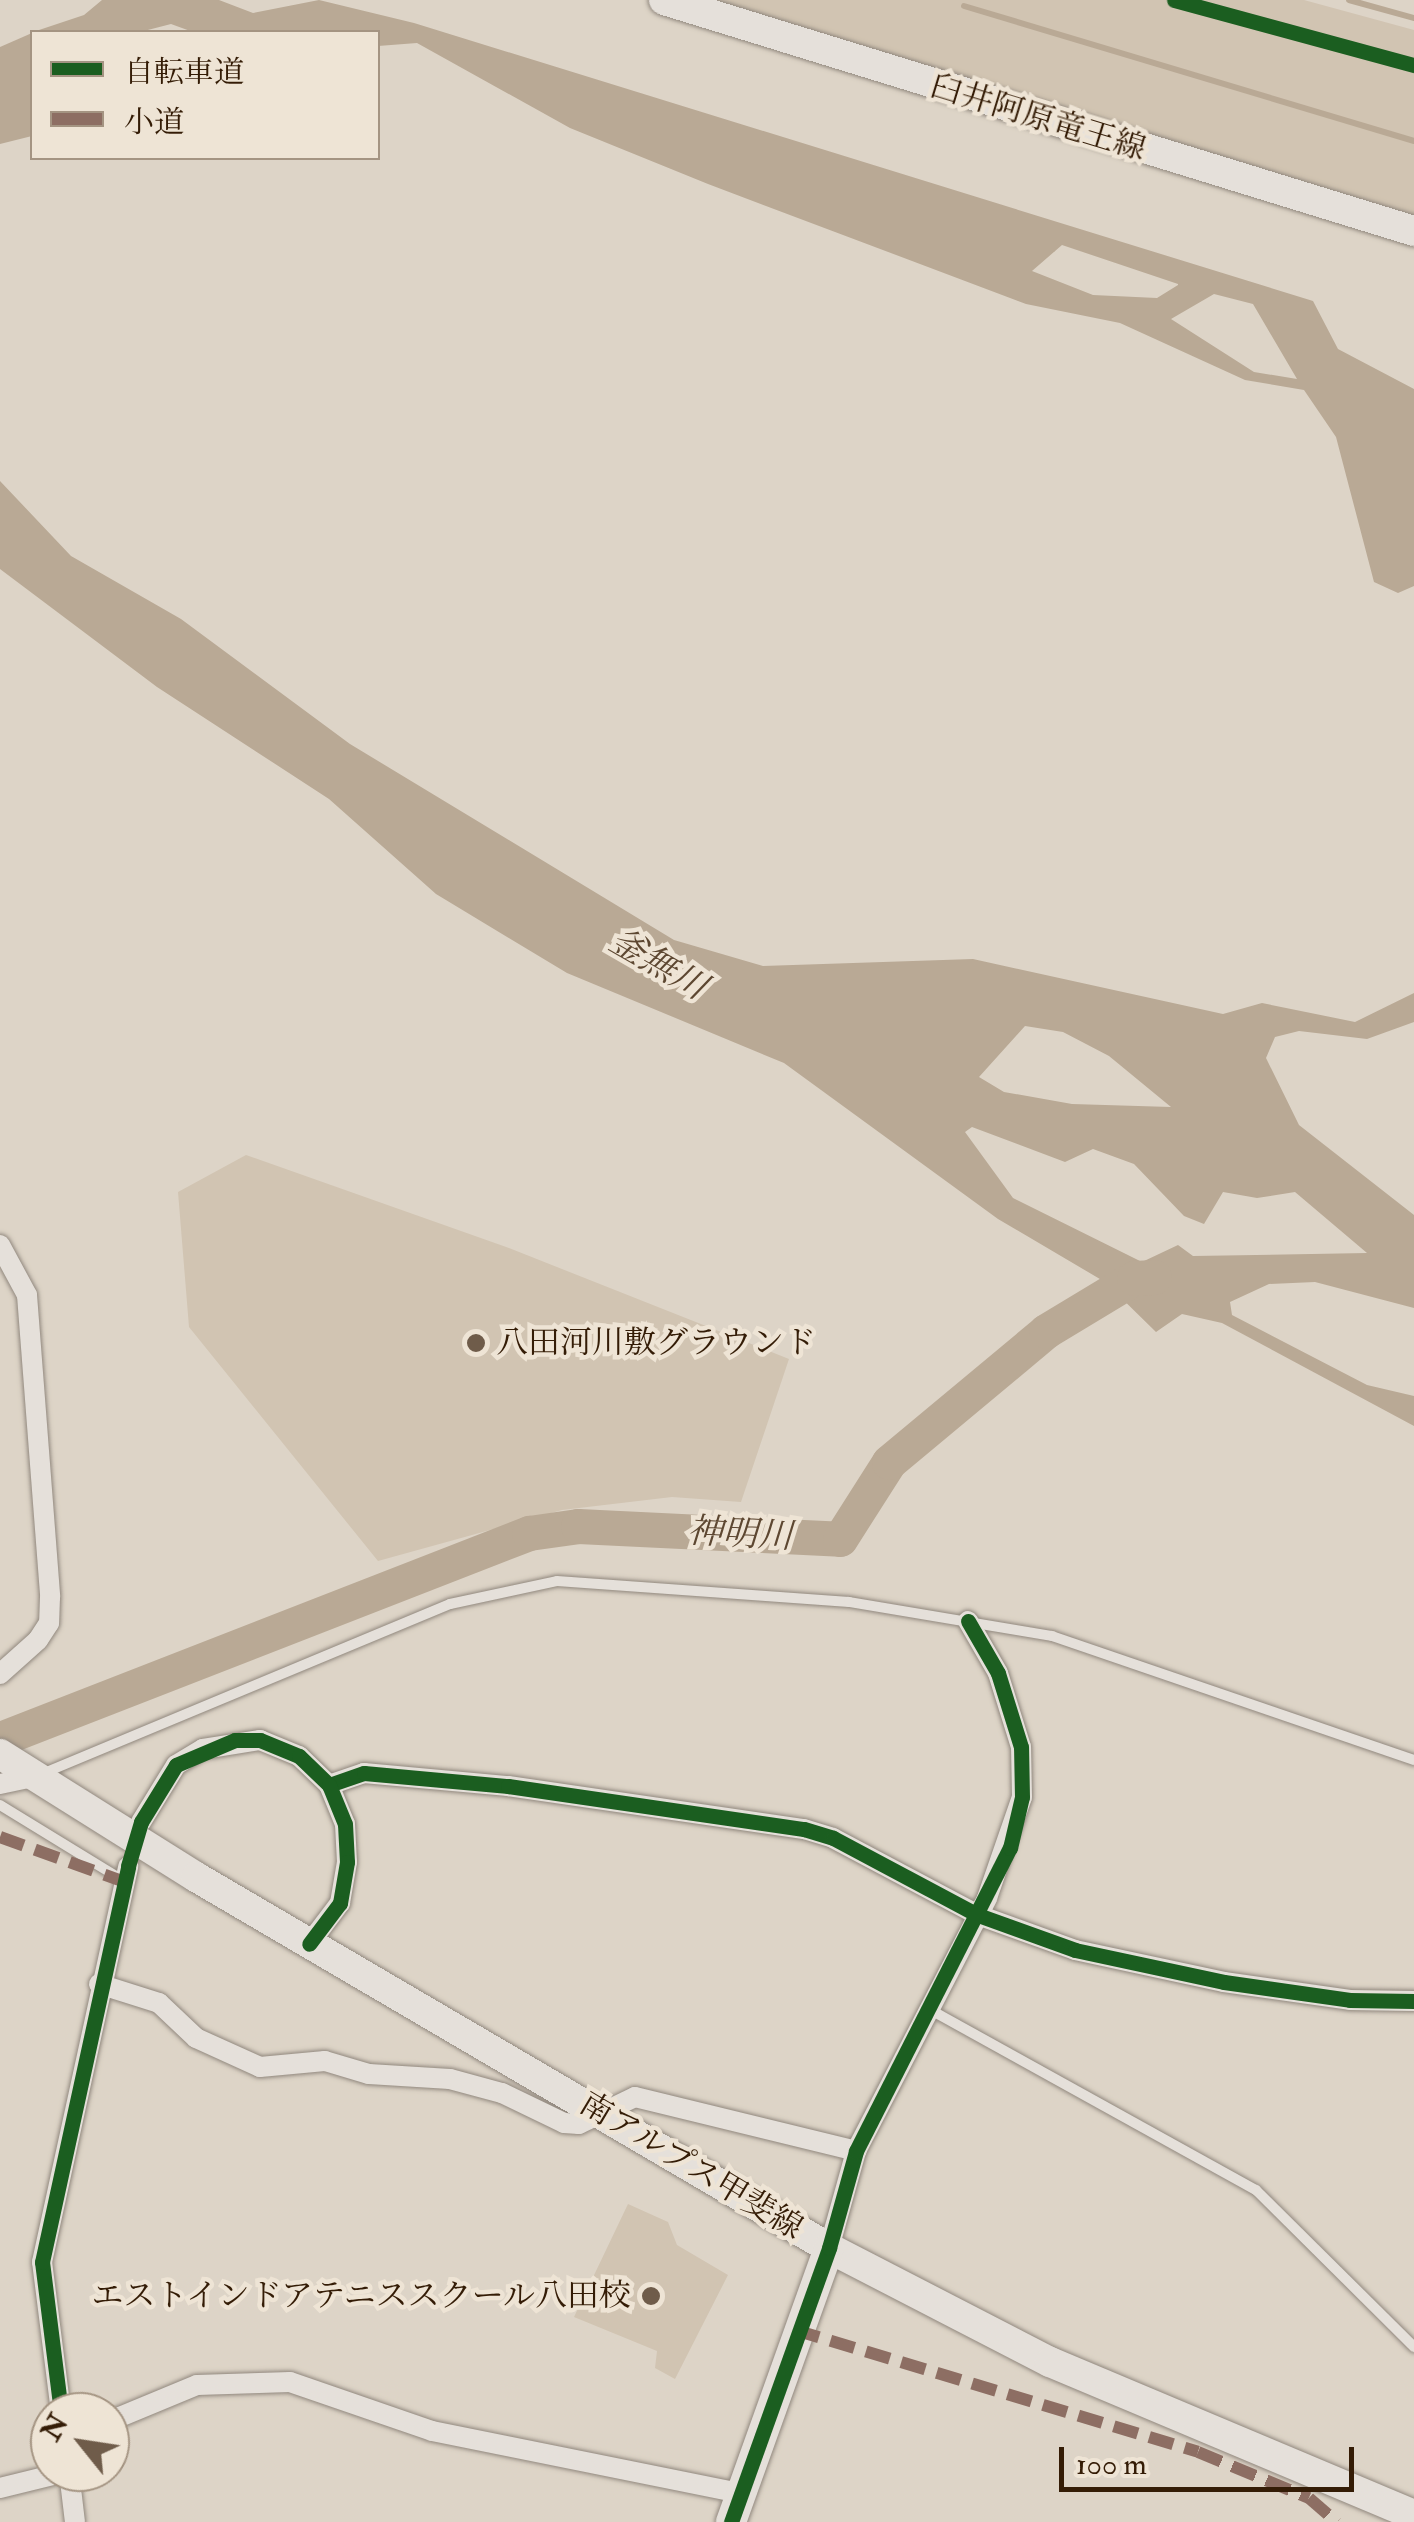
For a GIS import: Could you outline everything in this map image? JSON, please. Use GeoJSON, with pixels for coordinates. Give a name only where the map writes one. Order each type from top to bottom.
{"type":"FeatureCollection","features":[{"type":"Feature","properties":{"kind":"main road","name":"臼井阿原竜王線"},"geometry":{"type":"LineString","coordinates":[[664,0],[1414,231]]}},
{"type":"Feature","properties":{"kind":"main road","name":"南アルプス甲斐線"},"geometry":{"type":"LineString","coordinates":[[11,1769],[829,2248],[1050,2362],[1414,2516]]}},
{"type":"Feature","properties":{"kind":"main road"},"geometry":{"type":"LineString","coordinates":[[735,2507],[829,2248]]}},
{"type":"Feature","properties":{"kind":"street"},"geometry":{"type":"LineString","coordinates":[[0,1245],[27,1294],[50,1597],[50,1623],[38,1640],[0,1674]]}},
{"type":"Feature","properties":{"kind":"street"},"geometry":{"type":"LineString","coordinates":[[829,2248],[856,2152],[1010,1848],[1024,1763],[998,1673],[968,1620]]}},
{"type":"Feature","properties":{"kind":"street"},"geometry":{"type":"LineString","coordinates":[[142,1822],[176,1765],[235,1740],[283,1747],[328,1785],[345,1824],[347,1862],[340,1903],[309,1944]]}},
{"type":"Feature","properties":{"kind":"street"},"geometry":{"type":"LineString","coordinates":[[328,1785],[364,1773],[490,1784],[804,1829],[834,1838],[978,1915],[1120,1962],[1350,2000],[1414,2001]]}},
{"type":"Feature","properties":{"kind":"street"},"geometry":{"type":"LineString","coordinates":[[58,2392],[42,2262],[98,1984],[126,1874]]}},
{"type":"Feature","properties":{"kind":"street"},"geometry":{"type":"LineString","coordinates":[[98,1984],[160,2002],[196,2038],[260,2067],[325,2061],[369,2074],[450,2079],[502,2093],[564,2123],[634,2097],[856,2152]]}},
{"type":"Feature","properties":{"kind":"street"},"geometry":{"type":"LineString","coordinates":[[130,2413],[197,2385],[290,2382],[432,2430],[735,2507]]}},
{"type":"Feature","properties":{"kind":"street"},"geometry":{"type":"LineString","coordinates":[[0,2488],[30,2481]]}},
{"type":"Feature","properties":{"kind":"street"},"geometry":{"type":"LineString","coordinates":[[70,2492],[75,2522]]}},
{"type":"Feature","properties":{"kind":"lane"},"geometry":{"type":"LineString","coordinates":[[11,1769],[450,1604],[524,1584],[558,1581],[849,1602],[1052,1636],[1414,1760]]}},
{"type":"Feature","properties":{"kind":"lane"},"geometry":{"type":"LineString","coordinates":[[0,1805],[126,1874]]}},
{"type":"Feature","properties":{"kind":"lane"},"geometry":{"type":"LineString","coordinates":[[929,2009],[1256,2190],[1414,2347]]}},
{"type":"Feature","properties":{"kind":"shaded area"},"geometry":{"type":"Polygon","coordinates":[[[708,0],[1304,0],[1414,30],[1414,218],[708,0]]]}},
{"type":"Feature","properties":{"kind":"shaded area","name":"八田河川敷グラウンド"},"geometry":{"type":"Polygon","coordinates":[[[246,1155],[509,1248],[789,1359],[741,1502],[672,1497],[562,1510],[378,1561],[189,1327],[178,1192],[246,1155]]]}},
{"type":"Feature","properties":{"kind":"shaded area","name":"エストインドアテニススクール八田校"},"geometry":{"type":"Polygon","coordinates":[[[628,2204],[668,2222],[677,2245],[728,2275],[675,2379],[655,2368],[657,2351],[574,2317],[628,2204]]]}},
{"type":"Feature","properties":{"kind":"water"},"geometry":{"type":"Polygon","coordinates":[[[102,0],[219,0],[253,13],[319,0],[414,23],[1313,301],[1338,349],[1414,389],[1414,586],[1398,593],[1374,582],[1336,437],[1304,390],[1245,380],[1120,323],[1026,304],[708,184],[570,128],[417,43],[380,46],[380,30],[188,30],[171,24],[148,30],[39,30],[84,15],[102,0]],[[1062,245],[1032,271],[1093,295],[1157,298],[1178,284],[1062,245]],[[1214,294],[1171,319],[1254,372],[1297,379],[1253,304],[1214,294]]]}},
{"type":"Feature","properties":{"kind":"water"},"geometry":{"type":"Polygon","coordinates":[[[30,34],[30,136],[0,144],[0,47],[30,34]]]}},
{"type":"Feature","properties":{"kind":"water","name":"釜無川"},"geometry":{"type":"Polygon","coordinates":[[[0,481],[71,556],[181,619],[350,744],[674,940],[763,966],[973,959],[1223,1014],[1262,1003],[1355,1022],[1414,993],[1414,1022],[1367,1039],[1299,1031],[1275,1037],[1266,1058],[1299,1125],[1414,1215],[1414,1308],[1315,1282],[1269,1284],[1230,1302],[1232,1315],[1367,1385],[1414,1396],[1414,1426],[1222,1323],[1182,1314],[1156,1332],[1105,1282],[998,1219],[784,1063],[567,973],[436,894],[329,799],[157,687],[0,569],[0,481]],[[1025,1026],[979,1077],[1004,1092],[1072,1104],[1171,1107],[1109,1056],[1063,1032],[1025,1026]],[[972,1127],[965,1132],[1013,1198],[1142,1262],[1178,1245],[1193,1256],[1367,1253],[1295,1192],[1257,1198],[1223,1192],[1204,1224],[1184,1216],[1134,1164],[1093,1149],[1065,1162],[972,1127]]]}},
{"type":"Feature","properties":{"kind":"waterway"},"geometry":{"type":"LineString","coordinates":[[1349,0],[1414,18]]}},
{"type":"Feature","properties":{"kind":"waterway"},"geometry":{"type":"LineString","coordinates":[[964,6],[1414,141]]}},
{"type":"Feature","properties":{"kind":"waterway","name":"神明川"},"geometry":{"type":"LineString","coordinates":[[0,1739],[529,1533],[578,1526],[840,1539],[889,1462],[1046,1331],[1134,1278],[1154,1277]]}},
{"type":"Feature","properties":{"kind":"marked path"},"geometry":{"type":"LineString","coordinates":[[0,1837],[125,1882]]}},
{"type":"Feature","properties":{"kind":"marked path"},"geometry":{"type":"LineString","coordinates":[[795,2330],[1198,2452],[1309,2498],[1337,2522]]}},
{"type":"Feature","properties":{"kind":"cycle path"},"geometry":{"type":"LineString","coordinates":[[1174,0],[1414,65]]}},
{"type":"Feature","properties":{"kind":"cycle path"},"geometry":{"type":"LineString","coordinates":[[731,2522],[829,2248],[856,2151],[1010,1848],[1022,1797],[1021,1747],[998,1673],[968,1621]]}},
{"type":"Feature","properties":{"kind":"cycle path"},"geometry":{"type":"LineString","coordinates":[[58,2392],[42,2262],[128,1866],[141,1822],[176,1765],[235,1740],[260,1740],[299,1756],[329,1785],[345,1824],[347,1862],[340,1903],[309,1944]]}},
{"type":"Feature","properties":{"kind":"cycle path"},"geometry":{"type":"LineString","coordinates":[[329,1785],[364,1773],[508,1786],[804,1829],[833,1838],[978,1915],[1075,1950],[1224,1982],[1350,2000],[1414,2001]]}},
{"type":"Feature","properties":{"kind":"place","name":"八田河川敷グラウンド"},"geometry":{"type":"Point","coordinates":[476,1343]}},
{"type":"Feature","properties":{"kind":"place","name":"エストインドアテニススクール八田校"},"geometry":{"type":"Point","coordinates":[651,2296]}}]}
